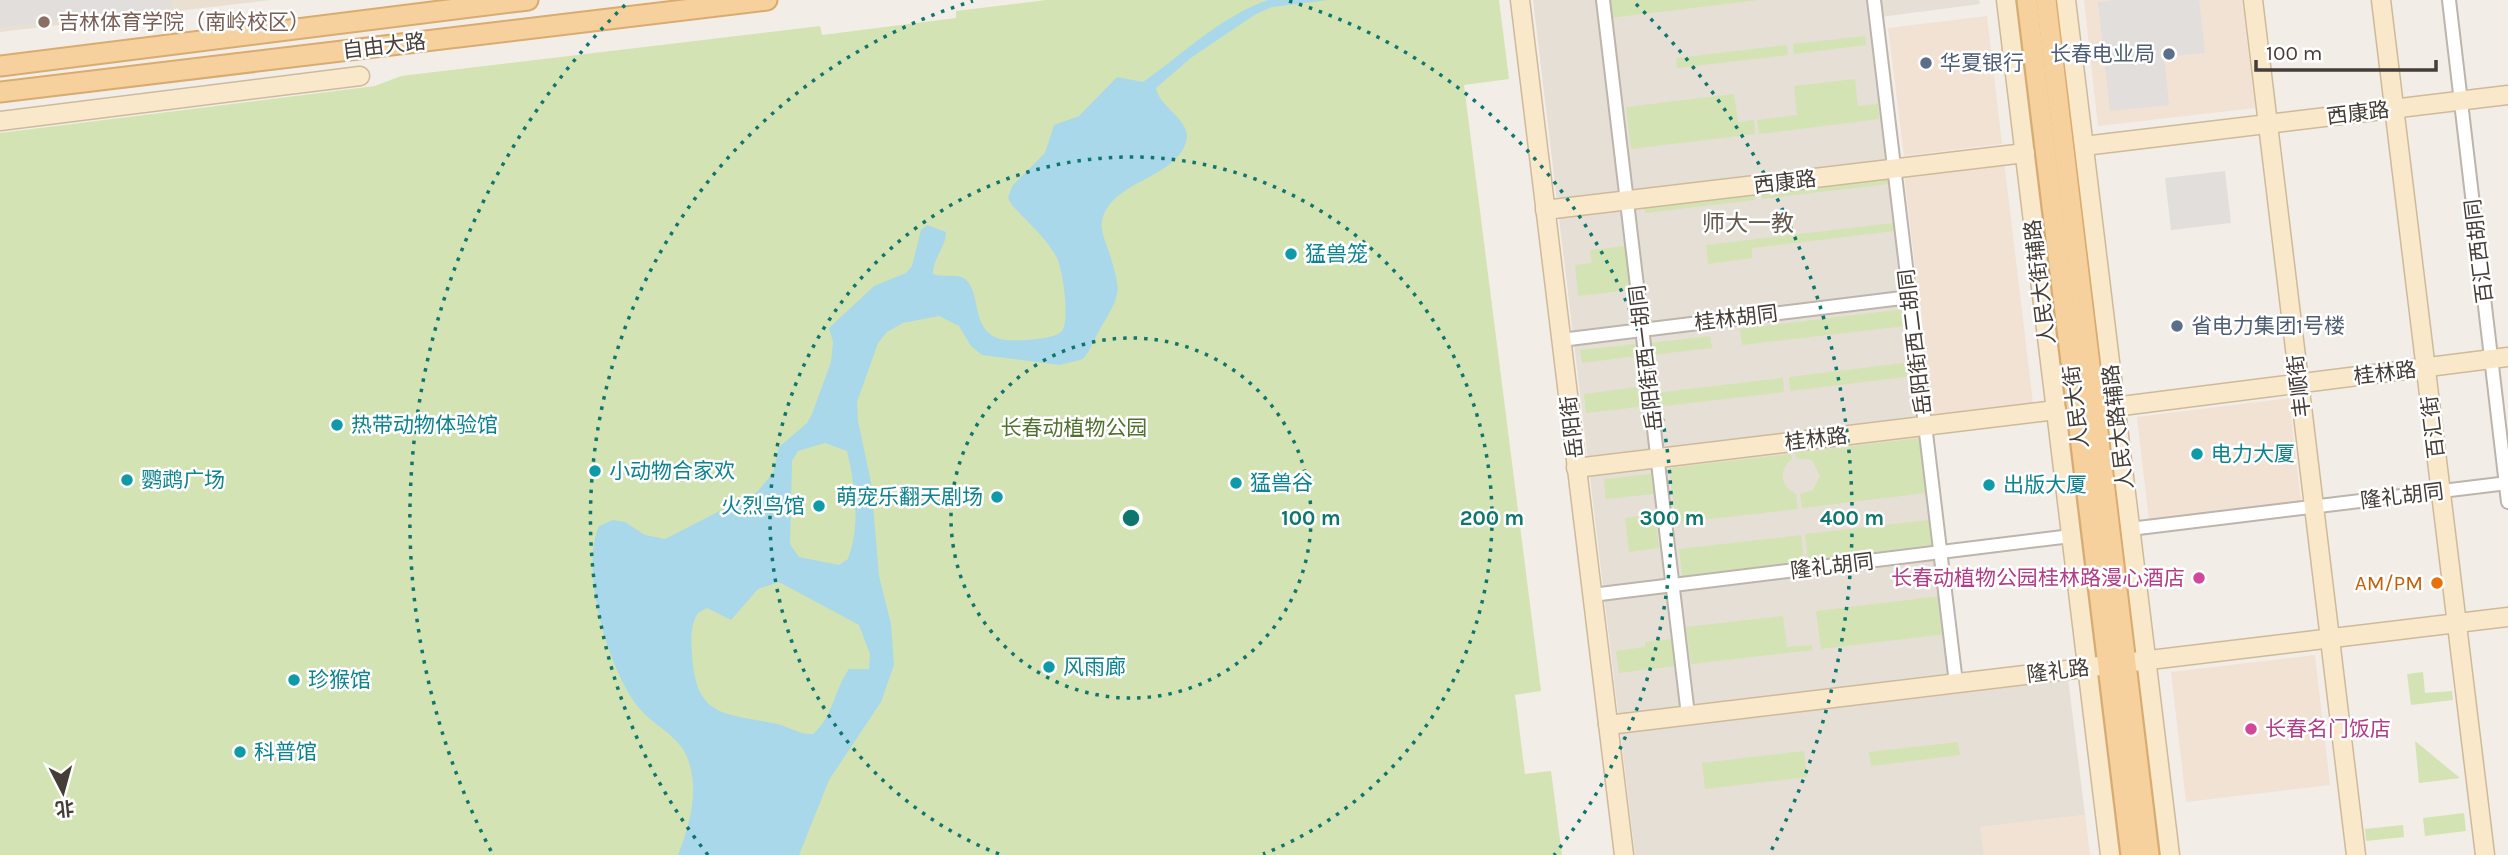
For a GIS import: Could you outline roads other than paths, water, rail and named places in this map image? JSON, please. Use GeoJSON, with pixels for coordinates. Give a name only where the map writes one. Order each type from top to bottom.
{"type":"FeatureCollection","features":[{"type":"Feature","properties":{"kind":"main road","name":"自由大路"},"geometry":{"type":"LineString","coordinates":[[0,66],[528,0]]}},
{"type":"Feature","properties":{"kind":"main road","name":"自由大路"},"geometry":{"type":"LineString","coordinates":[[0,92],[767,0]]}},
{"type":"Feature","properties":{"kind":"main road","name":"人民大街"},"geometry":{"type":"LineString","coordinates":[[2027,0],[2117,664],[2149,855]]}},
{"type":"Feature","properties":{"kind":"main road","name":"人民大街"},"geometry":{"type":"LineString","coordinates":[[2046,0],[2095,409],[2131,855]]}},
{"type":"Feature","properties":{"kind":"street","name":"岳阳街"},"geometry":{"type":"LineString","coordinates":[[1520,0],[1623,855]]}},
{"type":"Feature","properties":{"kind":"street","name":"岳阳街西一胡同"},"geometry":{"type":"LineString","coordinates":[[1603,0],[1688,715]]}},
{"type":"Feature","properties":{"kind":"street","name":"岳阳街西二胡同"},"geometry":{"type":"LineString","coordinates":[[1874,0],[1956,683]]}},
{"type":"Feature","properties":{"kind":"street","name":"人民大街辅路"},"geometry":{"type":"LineString","coordinates":[[2006,0],[2110,855]]}},
{"type":"Feature","properties":{"kind":"street","name":"人民大路辅路"},"geometry":{"type":"LineString","coordinates":[[2066,0],[2169,855]]}},
{"type":"Feature","properties":{"kind":"street","name":"丰顺街"},"geometry":{"type":"LineString","coordinates":[[2253,0],[2356,855]]}},
{"type":"Feature","properties":{"kind":"street","name":"百汇街"},"geometry":{"type":"LineString","coordinates":[[2381,0],[2485,855]]}},
{"type":"Feature","properties":{"kind":"street","name":"百汇西胡同"},"geometry":{"type":"LineString","coordinates":[[2449,0],[2461,101],[2500,358],[2508,502]]}},
{"type":"Feature","properties":{"kind":"street"},"geometry":{"type":"LineString","coordinates":[[0,121],[360,76]]}},
{"type":"Feature","properties":{"kind":"street","name":"西康路"},"geometry":{"type":"LineString","coordinates":[[2084,146],[2508,95]]}},
{"type":"Feature","properties":{"kind":"street","name":"西康路"},"geometry":{"type":"LineString","coordinates":[[1545,210],[2025,153]]}},
{"type":"Feature","properties":{"kind":"street","name":"桂林胡同"},"geometry":{"type":"LineString","coordinates":[[1561,340],[1910,297]]}},
{"type":"Feature","properties":{"kind":"street","name":"桂林路"},"geometry":{"type":"LineString","coordinates":[[2095,409],[2500,358]]}},
{"type":"Feature","properties":{"kind":"street","name":"桂林路"},"geometry":{"type":"LineString","coordinates":[[1576,468],[2056,410]]}},
{"type":"Feature","properties":{"kind":"street","name":"隆礼胡同"},"geometry":{"type":"LineString","coordinates":[[2130,529],[2507,484]]}},
{"type":"Feature","properties":{"kind":"street","name":"隆礼胡同"},"geometry":{"type":"LineString","coordinates":[[1592,595],[2071,536]]}},
{"type":"Feature","properties":{"kind":"street","name":"隆礼路"},"geometry":{"type":"LineString","coordinates":[[1608,725],[2508,617]]}},
{"type":"Feature","properties":{"kind":"water"},"geometry":{"type":"Polygon","coordinates":[[[1268,0],[1328,0],[1272,7],[1256,14],[1192,57],[1156,88],[1163,102],[1185,127],[1186,142],[1169,165],[1129,188],[1108,207],[1102,228],[1116,277],[1117,293],[1112,309],[1083,359],[1060,365],[982,355],[971,346],[959,326],[939,316],[903,323],[887,332],[878,343],[857,402],[858,421],[871,482],[879,576],[891,624],[894,665],[881,702],[829,780],[799,855],[678,855],[692,806],[691,769],[678,743],[639,708],[617,671],[600,620],[595,593],[594,545],[599,526],[613,520],[625,522],[645,535],[665,539],[757,492],[773,473],[779,447],[807,423],[812,414],[831,362],[833,342],[829,328],[874,286],[906,273],[912,266],[921,230],[927,225],[946,232],[933,274],[961,277],[968,282],[981,322],[991,335],[1006,340],[1023,340],[1051,336],[1062,331],[1066,306],[1057,258],[1048,244],[1012,205],[1008,198],[1012,186],[1045,153],[1054,125],[1079,116],[1117,77],[1143,82],[1203,36],[1251,7],[1268,0]],[[825,443],[798,451],[792,461],[790,544],[799,557],[839,565],[848,559],[852,546],[856,519],[854,491],[847,451],[825,443]],[[779,582],[758,589],[731,620],[707,608],[698,613],[692,633],[695,675],[699,690],[715,708],[739,717],[813,734],[825,720],[849,669],[869,669],[870,654],[859,625],[779,582]]]}},
{"type":"Feature","properties":{"kind":"place","name":"吉林体育学院（南岭校区）"},"geometry":{"type":"Point","coordinates":[44,22]}},
{"type":"Feature","properties":{"kind":"place","name":"长春电业局"},"geometry":{"type":"Point","coordinates":[2169,54]}},
{"type":"Feature","properties":{"kind":"place","name":"华夏银行"},"geometry":{"type":"Point","coordinates":[1926,63]}},
{"type":"Feature","properties":{"kind":"place","name":"猛兽笼"},"geometry":{"type":"Point","coordinates":[1291,254]}},
{"type":"Feature","properties":{"kind":"place","name":"省电力集团1号楼"},"geometry":{"type":"Point","coordinates":[2177,326]}},
{"type":"Feature","properties":{"kind":"place","name":"热带动物体验馆"},"geometry":{"type":"Point","coordinates":[337,425]}},
{"type":"Feature","properties":{"kind":"place","name":"电力大厦"},"geometry":{"type":"Point","coordinates":[2197,454]}},
{"type":"Feature","properties":{"kind":"place","name":"小动物合家欢"},"geometry":{"type":"Point","coordinates":[595,471]}},
{"type":"Feature","properties":{"kind":"place","name":"鹦鹉广场"},"geometry":{"type":"Point","coordinates":[127,480]}},
{"type":"Feature","properties":{"kind":"place","name":"猛兽谷"},"geometry":{"type":"Point","coordinates":[1236,483]}},
{"type":"Feature","properties":{"kind":"place","name":"出版大厦"},"geometry":{"type":"Point","coordinates":[1989,485]}},
{"type":"Feature","properties":{"kind":"place","name":"萌宠乐翻天剧场"},"geometry":{"type":"Point","coordinates":[997,497]}},
{"type":"Feature","properties":{"kind":"place","name":"火烈鸟馆"},"geometry":{"type":"Point","coordinates":[819,506]}},
{"type":"Feature","properties":{"kind":"place","name":"长春动植物公园桂林路漫心酒店"},"geometry":{"type":"Point","coordinates":[2199,578]}},
{"type":"Feature","properties":{"kind":"place","name":"AM/PM"},"geometry":{"type":"Point","coordinates":[2437,583]}},
{"type":"Feature","properties":{"kind":"place","name":"风雨廊"},"geometry":{"type":"Point","coordinates":[1049,667]}},
{"type":"Feature","properties":{"kind":"place","name":"珍猴馆"},"geometry":{"type":"Point","coordinates":[294,680]}},
{"type":"Feature","properties":{"kind":"place","name":"长春名门饭店"},"geometry":{"type":"Point","coordinates":[2251,729]}},
{"type":"Feature","properties":{"kind":"place","name":"科普馆"},"geometry":{"type":"Point","coordinates":[240,752]}},
{"type":"Feature","properties":{"kind":"district","name":"师大一教"},"geometry":{"type":"Point","coordinates":[1748,223]}},
{"type":"Feature","properties":{"kind":"park label","name":"长春动植物公园"},"geometry":{"type":"Point","coordinates":[1074,428]}}]}
